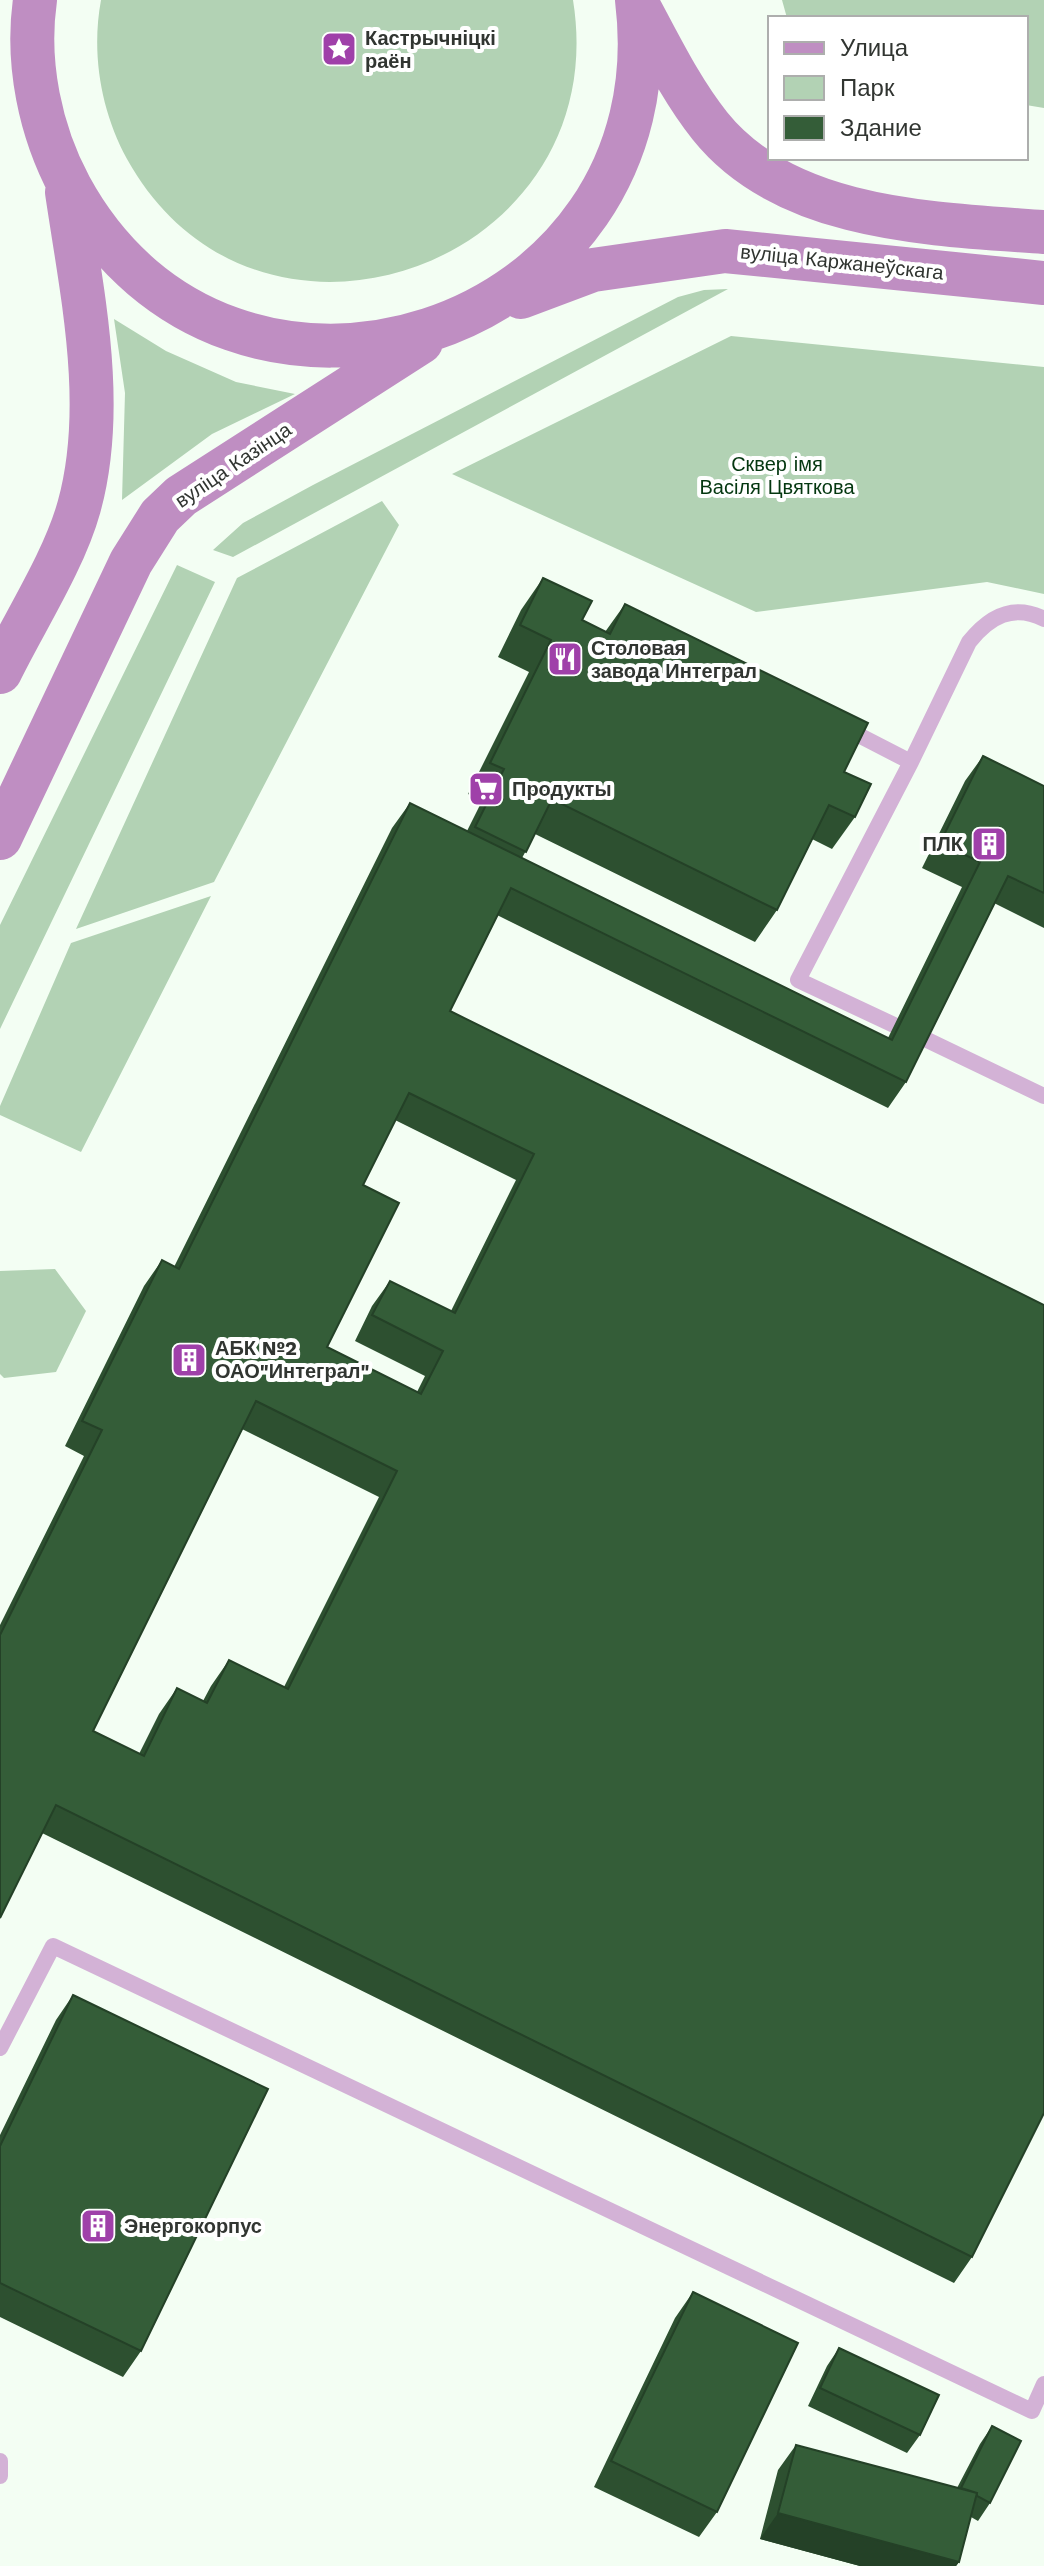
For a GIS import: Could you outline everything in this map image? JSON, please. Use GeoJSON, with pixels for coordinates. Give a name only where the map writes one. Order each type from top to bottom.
{"type":"FeatureCollection","features":[{"type":"Feature","properties":{"kind":"main road"},"geometry":{"type":"LineString","coordinates":[[638,3],[678,79],[712,128],[775,180],[825,199],[893,216],[1044,232]]}},
{"type":"Feature","properties":{"kind":"main road"},"geometry":{"type":"LineString","coordinates":[[65,178],[99,230],[141,274],[190,309],[222,323],[281,341],[312,345],[382,343],[454,323],[516,288],[541,267],[563,245],[597,199],[626,136],[635,103],[641,42],[638,3]]}},
{"type":"Feature","properties":{"kind":"main road"},"geometry":{"type":"LineString","coordinates":[[0,672],[79,509],[89,458],[92,397],[65,178],[38,94],[30,7]]}},
{"type":"Feature","properties":{"kind":"main road","name":"вуліца Каржанеўскага"},"geometry":{"type":"LineString","coordinates":[[454,323],[593,270],[655,258],[725,251],[1044,283]]}},
{"type":"Feature","properties":{"kind":"main road","name":"вуліца Казінца"},"geometry":{"type":"LineString","coordinates":[[0,838],[131,562],[160,516],[181,496],[454,323]]}},
{"type":"Feature","properties":{"kind":"lane"},"geometry":{"type":"LineString","coordinates":[[894,1025],[798,980],[911,762],[969,642],[983,624],[1010,612],[1029,611],[1044,619]]}},
{"type":"Feature","properties":{"kind":"lane"},"geometry":{"type":"LineString","coordinates":[[831,721],[911,762]]}},
{"type":"Feature","properties":{"kind":"lane"},"geometry":{"type":"LineString","coordinates":[[923,1038],[1044,1096]]}},
{"type":"Feature","properties":{"kind":"lane"},"geometry":{"type":"LineString","coordinates":[[0,2048],[53,1946],[1032,2411],[1044,2384]]}},
{"type":"Feature","properties":{"kind":"lane"},"geometry":{"type":"LineString","coordinates":[[0,2461],[0,2476]]}},
{"type":"Feature","properties":{"kind":"green space"},"geometry":{"type":"Polygon","coordinates":[[[101,0],[573,0],[572,93],[540,170],[485,229],[415,267],[337,282],[258,271],[185,231],[127,159],[111,122],[100,82],[97,41],[101,0]]]}},
{"type":"Feature","properties":{"kind":"green space"},"geometry":{"type":"Polygon","coordinates":[[[782,0],[1044,0],[1044,108],[1028,105],[1028,16],[786,16],[782,0]]]}},
{"type":"Feature","properties":{"kind":"green space"},"geometry":{"type":"Polygon","coordinates":[[[728,289],[233,557],[213,550],[243,523],[678,297],[704,290],[728,289]]]}},
{"type":"Feature","properties":{"kind":"green space"},"geometry":{"type":"Polygon","coordinates":[[[114,319],[166,351],[236,382],[295,394],[212,434],[122,500],[125,393],[114,319]]]}},
{"type":"Feature","properties":{"kind":"green space","name":"Сквер імя Васіля Цвяткова"},"geometry":{"type":"Polygon","coordinates":[[[731,336],[1044,367],[1044,594],[987,582],[756,612],[452,474],[731,336]]]}},
{"type":"Feature","properties":{"kind":"green space"},"geometry":{"type":"Polygon","coordinates":[[[382,501],[399,525],[214,882],[76,929],[237,578],[382,501]]]}},
{"type":"Feature","properties":{"kind":"green space"},"geometry":{"type":"Polygon","coordinates":[[[177,565],[215,582],[0,1029],[0,925],[177,565]]]}},
{"type":"Feature","properties":{"kind":"green space"},"geometry":{"type":"Polygon","coordinates":[[[211,896],[81,1152],[0,1115],[0,1106],[71,943],[211,896]]]}},
{"type":"Feature","properties":{"kind":"green space"},"geometry":{"type":"Polygon","coordinates":[[[55,1269],[86,1311],[56,1372],[4,1378],[0,1374],[0,1271],[55,1269]]]}},
{"type":"Feature","properties":{"kind":"building"},"geometry":{"type":"Polygon","coordinates":[[[543,578],[592,601],[582,620],[610,634],[625,604],[868,723],[844,772],[871,784],[855,817],[829,805],[777,910],[552,799],[526,852],[475,827],[504,769],[490,763],[551,640],[520,625],[543,578]]]}},
{"type":"Feature","properties":{"kind":"building"},"geometry":{"type":"Polygon","coordinates":[[[983,756],[1044,786],[1044,893],[1008,876],[906,1082],[511,888],[450,1011],[1044,1305],[1044,2113],[972,2257],[56,1805],[0,1918],[0,1635],[102,1430],[82,1421],[162,1260],[179,1269],[410,803],[892,1040],[980,862],[940,843],[983,756]],[[409,1093],[363,1185],[399,1203],[327,1347],[421,1394],[443,1351],[372,1315],[390,1281],[455,1313],[534,1154],[409,1093]],[[256,1401],[93,1731],[144,1756],[177,1688],[207,1703],[229,1660],[288,1689],[397,1471],[256,1401]]]}},
{"type":"Feature","properties":{"kind":"building","name":"Энергокорпус"},"geometry":{"type":"Polygon","coordinates":[[[73,1995],[268,2089],[141,2351],[0,2283],[0,2146],[73,1995]]]}},
{"type":"Feature","properties":{"kind":"building"},"geometry":{"type":"Polygon","coordinates":[[[693,2292],[798,2343],[717,2512],[611,2461],[693,2292]]]}},
{"type":"Feature","properties":{"kind":"building"},"geometry":{"type":"Polygon","coordinates":[[[839,2348],[939,2395],[920,2435],[820,2388],[839,2348]]]}},
{"type":"Feature","properties":{"kind":"building"},"geometry":{"type":"Polygon","coordinates":[[[992,2426],[1021,2441],[990,2503],[977,2493],[961,2488],[992,2426]]]}},
{"type":"Feature","properties":{"kind":"building"},"geometry":{"type":"Polygon","coordinates":[[[796,2445],[977,2493],[959,2562],[778,2513],[796,2445]]]}},
{"type":"Feature","properties":{"kind":"place","name":"Кастрычніцкі раён"},"geometry":{"type":"Point","coordinates":[339,49]}},
{"type":"Feature","properties":{"kind":"place","name":"Столовая завода Интеграл"},"geometry":{"type":"Point","coordinates":[565,659]}},
{"type":"Feature","properties":{"kind":"place","name":"Продукты"},"geometry":{"type":"Point","coordinates":[486,789]}},
{"type":"Feature","properties":{"kind":"place","name":"ПЛК"},"geometry":{"type":"Point","coordinates":[989,844]}},
{"type":"Feature","properties":{"kind":"place","name":"АБК №2 ОАО\"Интеграл\""},"geometry":{"type":"Point","coordinates":[189,1360]}},
{"type":"Feature","properties":{"kind":"place","name":"Энергокорпус"},"geometry":{"type":"Point","coordinates":[98,2226]}}]}
